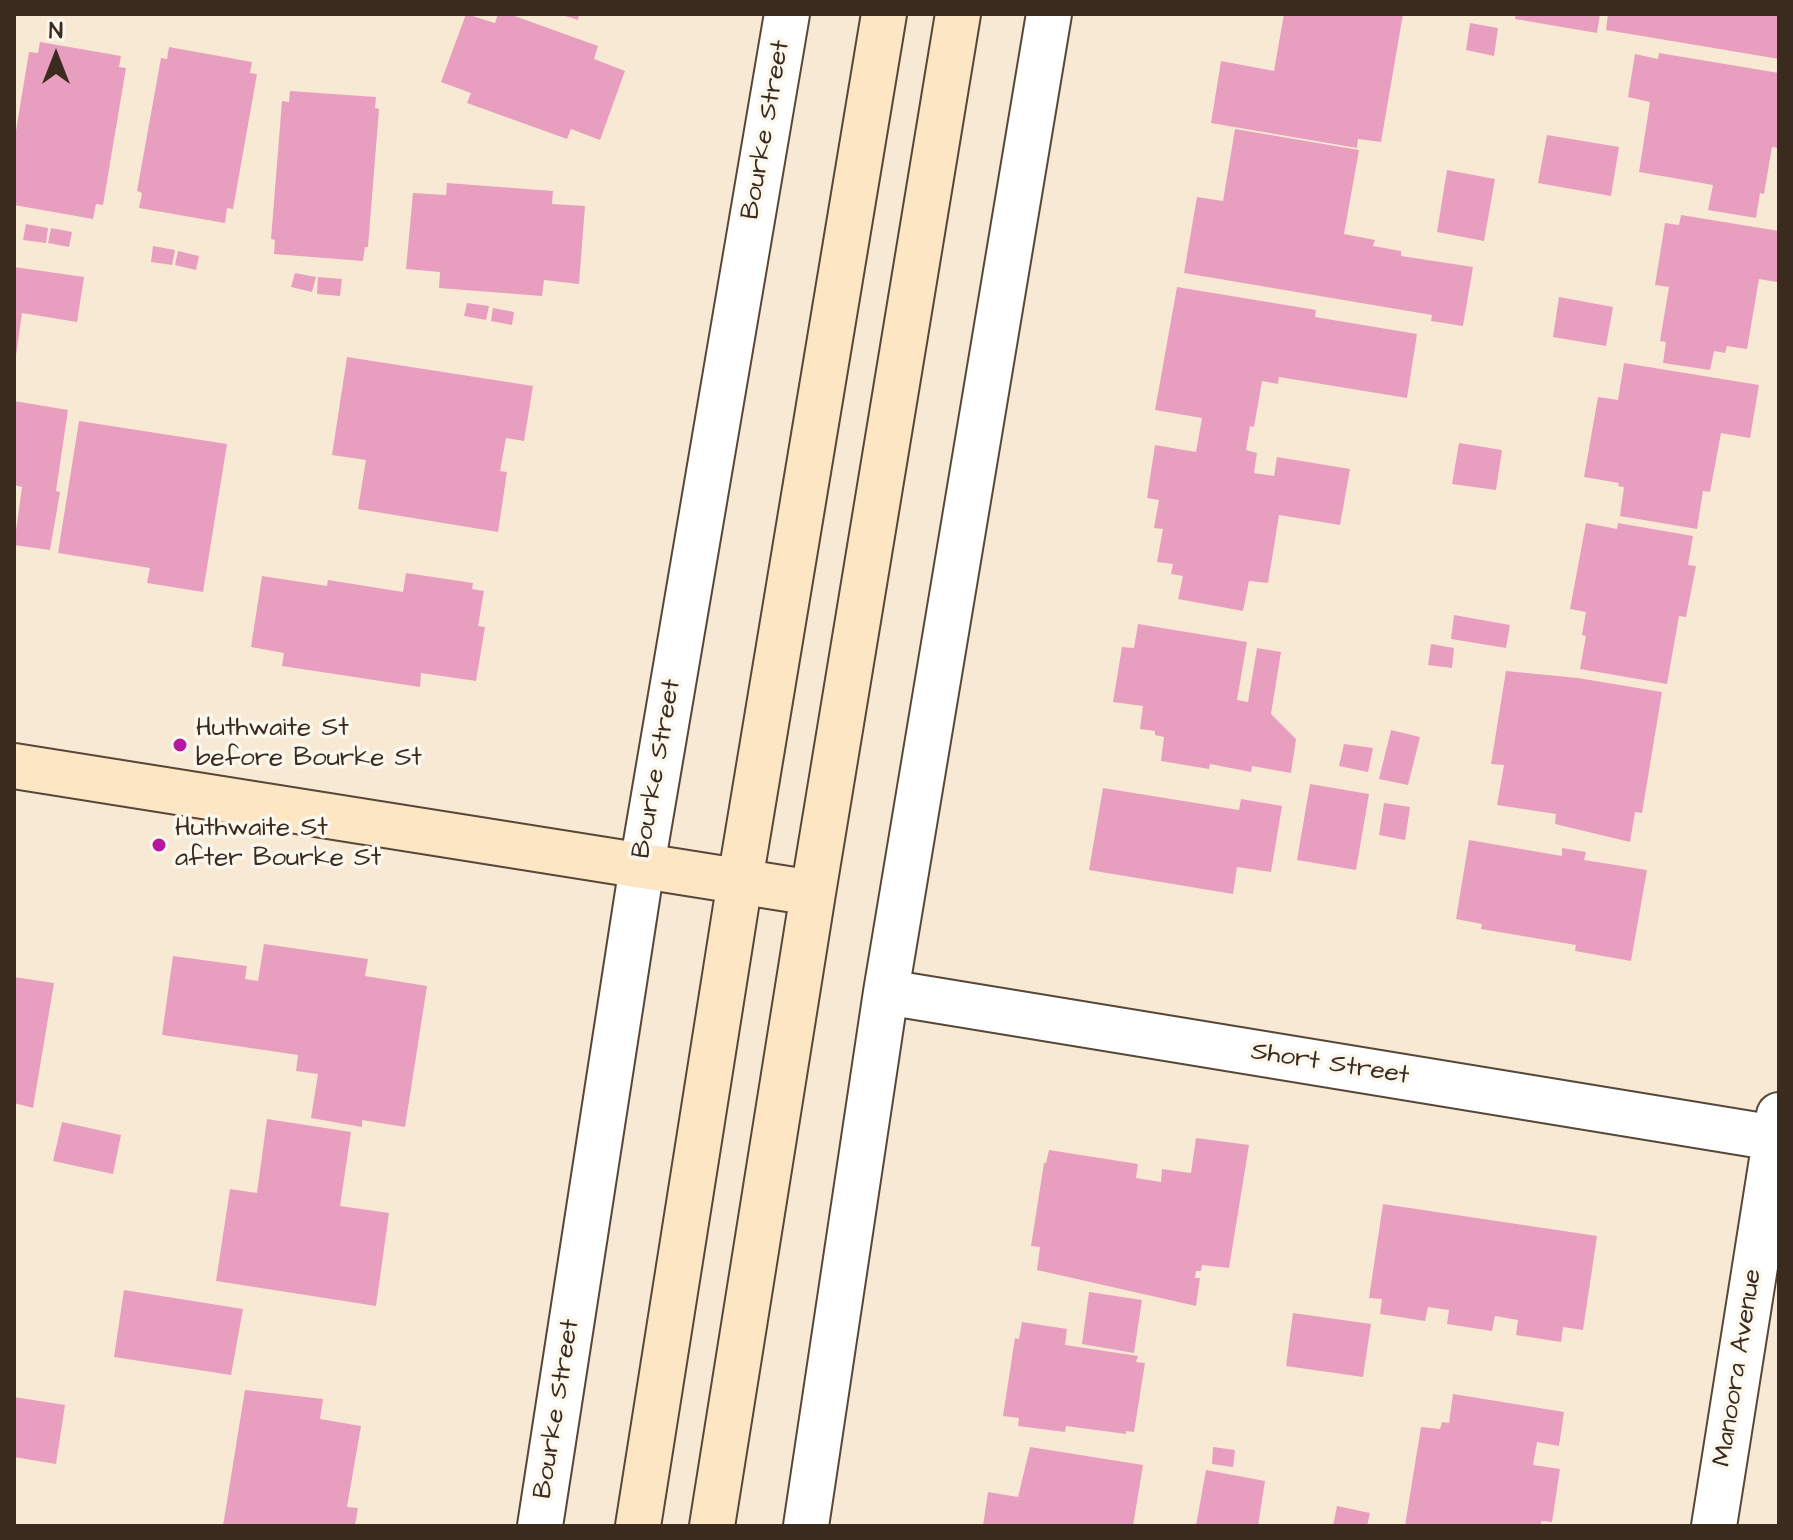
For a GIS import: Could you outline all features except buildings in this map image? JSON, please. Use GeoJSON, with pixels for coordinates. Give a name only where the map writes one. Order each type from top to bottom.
{"type":"FeatureCollection","features":[{"type":"Feature","properties":{"kind":"main road"},"geometry":{"type":"LineString","coordinates":[[638,1526],[740,881],[884,14]]}},
{"type":"Feature","properties":{"kind":"main road"},"geometry":{"type":"LineString","coordinates":[[712,1526],[958,14]]}},
{"type":"Feature","properties":{"kind":"main road"},"geometry":{"type":"LineString","coordinates":[[14,766],[813,893]]}},
{"type":"Feature","properties":{"kind":"street","name":"Bourke Street"},"geometry":{"type":"LineString","coordinates":[[540,1526],[642,866],[787,14]]}},
{"type":"Feature","properties":{"kind":"street"},"geometry":{"type":"LineString","coordinates":[[806,1526],[886,992],[1049,14]]}},
{"type":"Feature","properties":{"kind":"street","name":"Short Street"},"geometry":{"type":"LineString","coordinates":[[886,992],[1777,1126]]}},
{"type":"Feature","properties":{"kind":"street","name":"Manoora Avenue"},"geometry":{"type":"LineString","coordinates":[[1714,1526],[1777,1126]]}},
{"type":"Feature","properties":{"kind":"place","name":"Huthwaite St before Bourke St"},"geometry":{"type":"Point","coordinates":[180,745]}},
{"type":"Feature","properties":{"kind":"place","name":"Huthwaite St after Bourke St"},"geometry":{"type":"Point","coordinates":[159,845]}}]}
